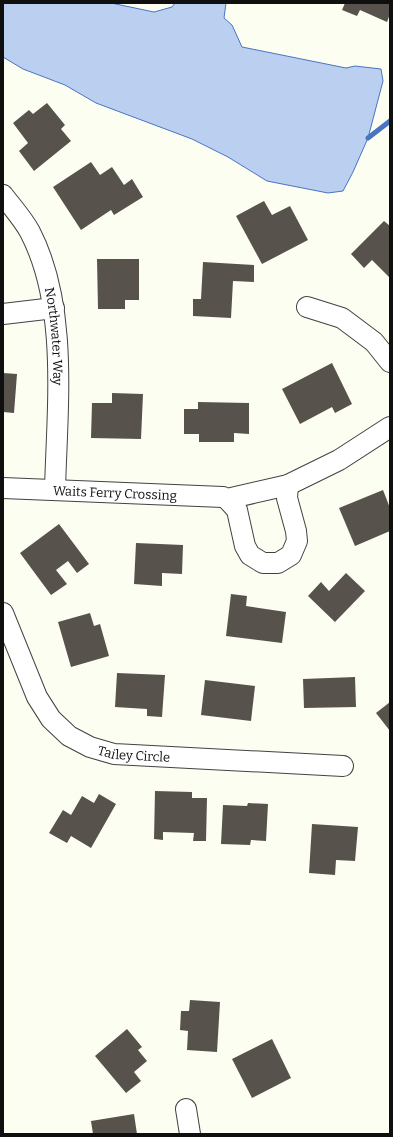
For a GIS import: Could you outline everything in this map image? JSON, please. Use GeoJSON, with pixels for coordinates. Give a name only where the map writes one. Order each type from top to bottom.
{"type":"FeatureCollection","features":[{"type":"Feature","properties":{"kind":"street","name":"Northwater Way"},"geometry":{"type":"LineString","coordinates":[[3,195],[17,212],[29,231],[39,252],[54,308],[58,380],[55,490]]}},
{"type":"Feature","properties":{"kind":"street"},"geometry":{"type":"LineString","coordinates":[[307,307],[342,318],[374,342],[390,362]]}},
{"type":"Feature","properties":{"kind":"street"},"geometry":{"type":"LineString","coordinates":[[3,314],[54,308]]}},
{"type":"Feature","properties":{"kind":"street","name":"Waits Ferry Crossing"},"geometry":{"type":"LineString","coordinates":[[3,488],[223,497],[227,499],[288,485],[339,460],[390,427]]}},
{"type":"Feature","properties":{"kind":"street"},"geometry":{"type":"LineString","coordinates":[[227,499],[237,510],[245,546],[250,555],[263,563],[278,563],[291,555],[297,541],[287,498],[288,485]]}},
{"type":"Feature","properties":{"kind":"street","name":"Tailey Circle"},"geometry":{"type":"LineString","coordinates":[[3,613],[37,698],[51,719],[69,736],[90,747],[114,754],[343,766]]}},
{"type":"Feature","properties":{"kind":"street"},"geometry":{"type":"LineString","coordinates":[[186,1109],[190,1134]]}},
{"type":"Feature","properties":{"kind":"water"},"geometry":{"type":"Polygon","coordinates":[[[3,3],[111,3],[154,12],[172,7],[175,3],[226,3],[224,18],[232,25],[242,47],[346,68],[355,66],[381,69],[383,81],[368,138],[343,191],[328,193],[267,181],[228,157],[192,139],[96,103],[65,85],[23,69],[3,57],[3,3]]]}},
{"type":"Feature","properties":{"kind":"building"},"geometry":{"type":"Polygon","coordinates":[[[345,3],[390,3],[390,14],[387,22],[360,10],[357,16],[342,10],[345,3]]]}},
{"type":"Feature","properties":{"kind":"building"},"geometry":{"type":"Polygon","coordinates":[[[47,103],[65,125],[61,129],[71,141],[34,171],[19,151],[28,143],[13,123],[29,110],[33,114],[47,103]]]}},
{"type":"Feature","properties":{"kind":"building"},"geometry":{"type":"Polygon","coordinates":[[[91,162],[100,175],[112,167],[124,185],[132,179],[143,197],[114,215],[111,210],[81,230],[53,187],[91,162]]]}},
{"type":"Feature","properties":{"kind":"building"},"geometry":{"type":"Polygon","coordinates":[[[264,201],[272,215],[290,206],[308,240],[262,264],[236,216],[264,201]]]}},
{"type":"Feature","properties":{"kind":"building"},"geometry":{"type":"Polygon","coordinates":[[[384,221],[390,226],[390,278],[372,260],[364,268],[351,254],[384,221]]]}},
{"type":"Feature","properties":{"kind":"building"},"geometry":{"type":"Polygon","coordinates":[[[97,259],[139,259],[139,300],[125,300],[125,309],[98,309],[97,259]]]}},
{"type":"Feature","properties":{"kind":"building"},"geometry":{"type":"Polygon","coordinates":[[[203,262],[254,265],[254,282],[233,281],[231,318],[193,316],[193,299],[201,299],[203,262]]]}},
{"type":"Feature","properties":{"kind":"building"},"geometry":{"type":"Polygon","coordinates":[[[332,363],[352,404],[335,413],[332,407],[300,424],[282,389],[332,363]]]}},
{"type":"Feature","properties":{"kind":"building"},"geometry":{"type":"Polygon","coordinates":[[[3,373],[17,374],[14,413],[3,412],[3,373]]]}},
{"type":"Feature","properties":{"kind":"building"},"geometry":{"type":"Polygon","coordinates":[[[112,393],[143,394],[141,439],[91,438],[92,403],[112,403],[112,393]]]}},
{"type":"Feature","properties":{"kind":"building"},"geometry":{"type":"Polygon","coordinates":[[[198,402],[249,403],[249,434],[234,433],[234,442],[199,442],[199,434],[184,434],[184,409],[198,409],[198,402]]]}},
{"type":"Feature","properties":{"kind":"building"},"geometry":{"type":"Polygon","coordinates":[[[383,490],[390,508],[390,531],[355,546],[339,508],[383,490]]]}},
{"type":"Feature","properties":{"kind":"building"},"geometry":{"type":"Polygon","coordinates":[[[59,524],[89,564],[77,573],[68,561],[56,570],[67,584],[51,595],[20,553],[59,524]]]}},
{"type":"Feature","properties":{"kind":"building"},"geometry":{"type":"Polygon","coordinates":[[[136,543],[183,545],[182,574],[162,573],[162,586],[134,584],[136,543]]]}},
{"type":"Feature","properties":{"kind":"building"},"geometry":{"type":"Polygon","coordinates":[[[346,573],[365,591],[335,622],[308,596],[321,582],[329,591],[346,573]]]}},
{"type":"Feature","properties":{"kind":"building"},"geometry":{"type":"Polygon","coordinates":[[[231,594],[247,596],[246,606],[286,612],[282,643],[226,636],[231,594]]]}},
{"type":"Feature","properties":{"kind":"building"},"geometry":{"type":"Polygon","coordinates":[[[90,613],[94,626],[100,624],[109,656],[71,667],[58,622],[90,613]]]}},
{"type":"Feature","properties":{"kind":"building"},"geometry":{"type":"Polygon","coordinates":[[[117,673],[165,675],[162,717],[147,716],[147,709],[115,707],[117,673]]]}},
{"type":"Feature","properties":{"kind":"building"},"geometry":{"type":"Polygon","coordinates":[[[355,677],[356,707],[304,708],[303,679],[355,677]]]}},
{"type":"Feature","properties":{"kind":"building"},"geometry":{"type":"Polygon","coordinates":[[[205,680],[255,686],[251,721],[201,715],[205,680]]]}},
{"type":"Feature","properties":{"kind":"building"},"geometry":{"type":"Polygon","coordinates":[[[390,702],[390,731],[376,713],[390,702]]]}},
{"type":"Feature","properties":{"kind":"building"},"geometry":{"type":"Polygon","coordinates":[[[155,791],[192,792],[192,798],[207,798],[206,841],[193,841],[194,833],[163,832],[163,840],[154,839],[155,791]]]}},
{"type":"Feature","properties":{"kind":"building"},"geometry":{"type":"Polygon","coordinates":[[[99,794],[116,804],[91,848],[71,836],[67,843],[49,833],[63,810],[71,815],[82,796],[94,803],[99,794]]]}},
{"type":"Feature","properties":{"kind":"building"},"geometry":{"type":"Polygon","coordinates":[[[248,803],[268,804],[266,841],[251,840],[250,845],[221,844],[223,805],[247,806],[248,803]]]}},
{"type":"Feature","properties":{"kind":"building"},"geometry":{"type":"Polygon","coordinates":[[[312,824],[358,827],[355,861],[336,860],[335,875],[309,873],[312,824]]]}},
{"type":"Feature","properties":{"kind":"building"},"geometry":{"type":"Polygon","coordinates":[[[190,1000],[220,1002],[217,1052],[187,1050],[188,1031],[180,1030],[181,1011],[189,1011],[190,1000]]]}},
{"type":"Feature","properties":{"kind":"building"},"geometry":{"type":"Polygon","coordinates":[[[127,1029],[142,1047],[138,1050],[147,1061],[134,1072],[141,1081],[126,1093],[95,1056],[127,1029]]]}},
{"type":"Feature","properties":{"kind":"building"},"geometry":{"type":"Polygon","coordinates":[[[272,1039],[291,1078],[252,1098],[232,1059],[272,1039]]]}},
{"type":"Feature","properties":{"kind":"building"},"geometry":{"type":"Polygon","coordinates":[[[134,1114],[137,1134],[93,1134],[91,1121],[134,1114]]]}},
{"type":"Feature","properties":{"kind":"waterway"},"geometry":{"type":"LineString","coordinates":[[368,138],[390,121]]}}]}
